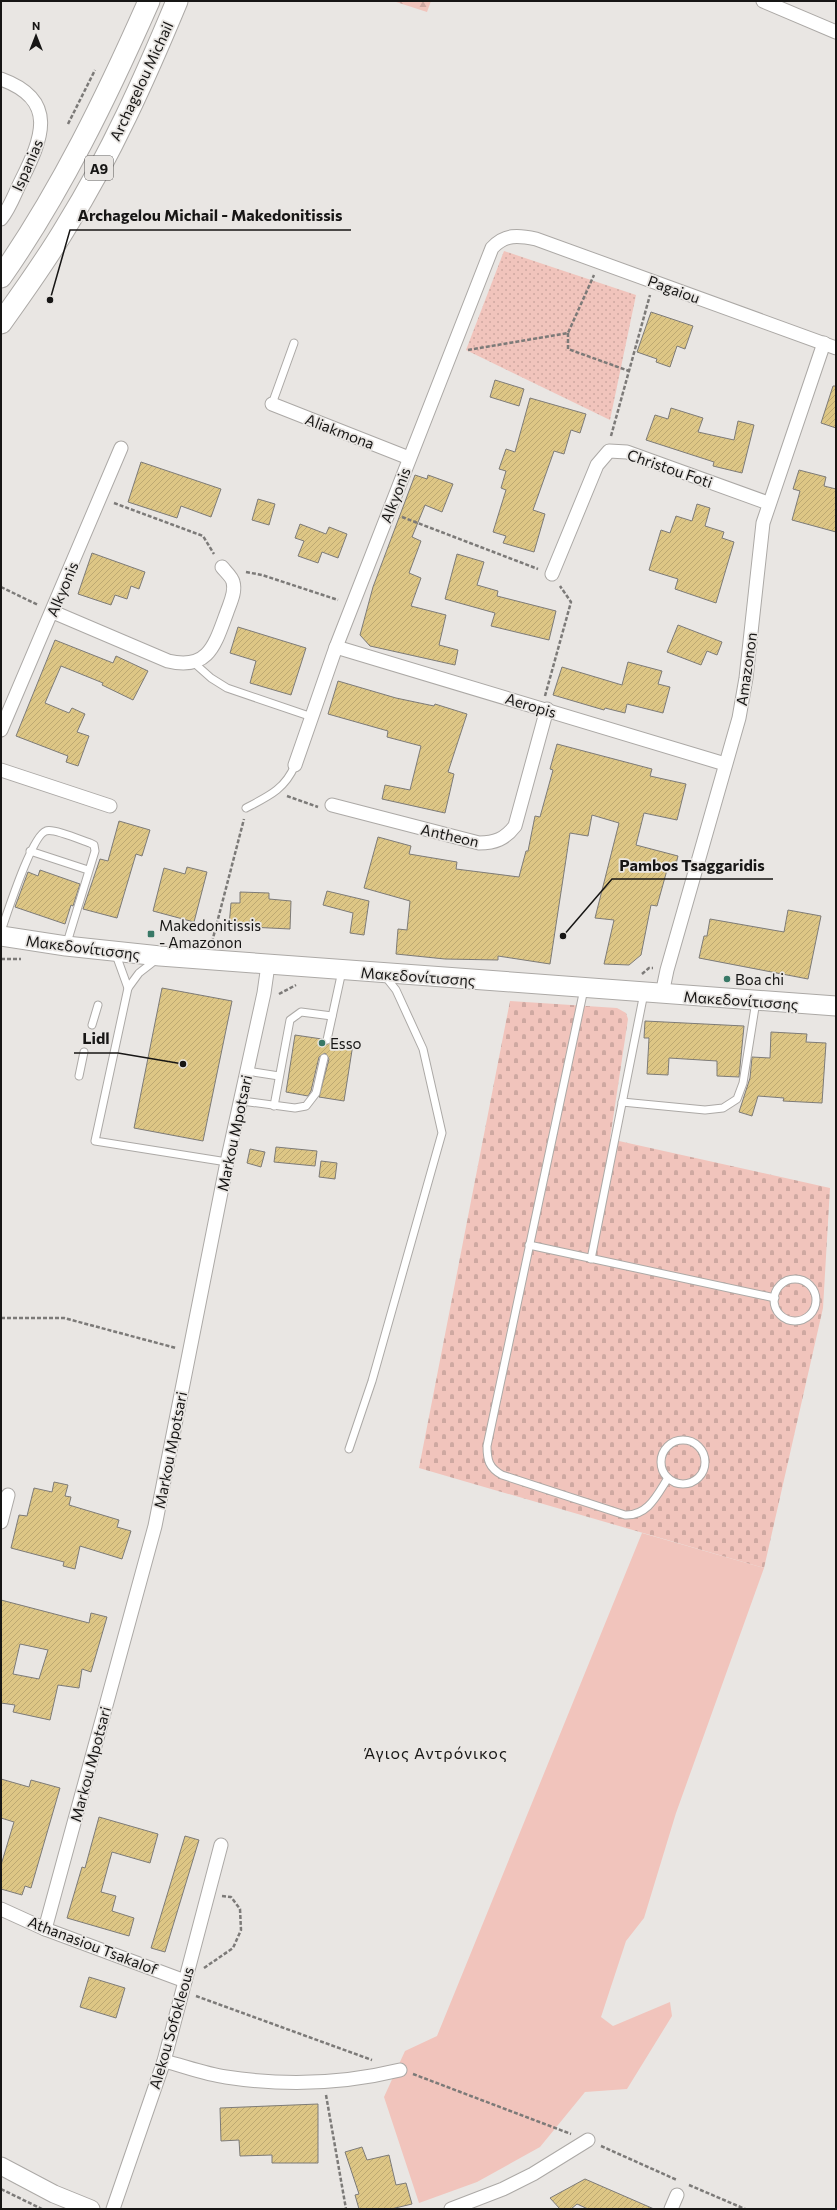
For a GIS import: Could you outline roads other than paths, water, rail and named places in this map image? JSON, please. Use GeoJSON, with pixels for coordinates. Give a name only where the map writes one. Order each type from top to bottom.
{"type":"FeatureCollection","features":[{"type":"Feature","properties":{"kind":"main road","name":"Archagelou Michail"},"geometry":{"type":"LineString","coordinates":[[1,276],[44,210],[80,148],[150,1]]}},
{"type":"Feature","properties":{"kind":"main road","name":"Archagelou Michail"},"geometry":{"type":"LineString","coordinates":[[1,323],[68,224],[102,163],[149,68],[177,1]]}},
{"type":"Feature","properties":{"kind":"main road","name":"Μακεδονίτισσης"},"geometry":{"type":"LineString","coordinates":[[1,936],[114,952],[207,960],[836,1006]]}},
{"type":"Feature","properties":{"kind":"street"},"geometry":{"type":"LineString","coordinates":[[763,1],[836,32]]}},
{"type":"Feature","properties":{"kind":"street","name":"Ispanias"},"geometry":{"type":"LineString","coordinates":[[1,79],[18,87],[30,97],[38,108],[41,130],[37,150],[1,219]]}},
{"type":"Feature","properties":{"kind":"street","name":"Pagaiou"},"geometry":{"type":"LineString","coordinates":[[511,236],[536,239],[830,346]]}},
{"type":"Feature","properties":{"kind":"street","name":"Alkyonis"},"geometry":{"type":"LineString","coordinates":[[295,765],[352,604],[492,248],[499,240],[511,236]]}},
{"type":"Feature","properties":{"kind":"street","name":"Amazonon"},"geometry":{"type":"LineString","coordinates":[[653,993],[739,718],[746,678],[762,523],[768,503],[830,346]]}},
{"type":"Feature","properties":{"kind":"street","name":"Aliakmona"},"geometry":{"type":"LineString","coordinates":[[272,404],[409,458]]}},
{"type":"Feature","properties":{"kind":"street","name":"Alkyonis"},"geometry":{"type":"LineString","coordinates":[[1,730],[53,612],[121,448]]}},
{"type":"Feature","properties":{"kind":"street","name":"Christou Foti"},"geometry":{"type":"LineString","coordinates":[[552,574],[597,464],[609,451],[627,452],[768,503]]}},
{"type":"Feature","properties":{"kind":"street"},"geometry":{"type":"LineString","coordinates":[[53,612],[168,661],[180,664],[193,662],[205,657],[214,647],[234,592],[233,581],[222,567]]}},
{"type":"Feature","properties":{"kind":"street","name":"Aeropis"},"geometry":{"type":"LineString","coordinates":[[336,646],[725,764]]}},
{"type":"Feature","properties":{"kind":"street","name":"Antheon"},"geometry":{"type":"LineString","coordinates":[[332,805],[479,843],[499,840],[508,834],[515,826],[544,709]]}},
{"type":"Feature","properties":{"kind":"street"},"geometry":{"type":"LineString","coordinates":[[1,770],[110,806]]}},
{"type":"Feature","properties":{"kind":"street","name":"Markou Mpotsari"},"geometry":{"type":"LineString","coordinates":[[45,1929],[155,1526],[227,1162],[242,1101],[268,965]]}},
{"type":"Feature","properties":{"kind":"street"},"geometry":{"type":"LineString","coordinates":[[1,1522],[8,1495]]}},
{"type":"Feature","properties":{"kind":"street","name":"Alekou Sofokleous"},"geometry":{"type":"LineString","coordinates":[[113,2209],[164,2061],[221,1845]]}},
{"type":"Feature","properties":{"kind":"street","name":"Athanasiou Tsakalof"},"geometry":{"type":"LineString","coordinates":[[1,1909],[45,1929],[185,1980]]}},
{"type":"Feature","properties":{"kind":"street"},"geometry":{"type":"LineString","coordinates":[[164,2061],[225,2077],[294,2083],[368,2078],[400,2070]]}},
{"type":"Feature","properties":{"kind":"street"},"geometry":{"type":"LineString","coordinates":[[450,2209],[496,2192],[533,2174],[588,2140]]}},
{"type":"Feature","properties":{"kind":"street"},"geometry":{"type":"LineString","coordinates":[[1,2166],[54,2194],[91,2209]]}},
{"type":"Feature","properties":{"kind":"street"},"geometry":{"type":"LineString","coordinates":[[671,2209],[677,2195]]}},
{"type":"Feature","properties":{"kind":"lane"},"geometry":{"type":"LineString","coordinates":[[272,404],[294,343]]}},
{"type":"Feature","properties":{"kind":"lane"},"geometry":{"type":"LineString","coordinates":[[193,662],[211,678],[227,688],[312,717]]}},
{"type":"Feature","properties":{"kind":"lane"},"geometry":{"type":"LineString","coordinates":[[246,808],[281,788],[290,779],[295,765]]}},
{"type":"Feature","properties":{"kind":"lane"},"geometry":{"type":"LineString","coordinates":[[1,931],[30,851],[46,831],[94,845],[94,851],[66,946]]}},
{"type":"Feature","properties":{"kind":"lane"},"geometry":{"type":"LineString","coordinates":[[30,851],[88,870]]}},
{"type":"Feature","properties":{"kind":"lane"},"geometry":{"type":"LineString","coordinates":[[114,952],[123,971],[128,988]]}},
{"type":"Feature","properties":{"kind":"lane"},"geometry":{"type":"LineString","coordinates":[[160,956],[139,974],[128,988],[94,1141],[227,1162]]}},
{"type":"Feature","properties":{"kind":"lane"},"geometry":{"type":"LineString","coordinates":[[328,1040],[342,971]]}},
{"type":"Feature","properties":{"kind":"lane"},"geometry":{"type":"LineString","coordinates":[[349,1449],[372,1380],[442,1132],[423,1049],[396,990],[384,974]]}},
{"type":"Feature","properties":{"kind":"lane"},"geometry":{"type":"LineString","coordinates":[[584,988],[487,1446],[490,1467],[502,1475],[625,1515],[636,1514],[646,1509],[668,1478]]}},
{"type":"Feature","properties":{"kind":"lane"},"geometry":{"type":"LineString","coordinates":[[591,1258],[622,1102],[653,993]]}},
{"type":"Feature","properties":{"kind":"lane"},"geometry":{"type":"LineString","coordinates":[[622,1102],[705,1110],[723,1108],[737,1099],[743,1083],[756,1000]]}},
{"type":"Feature","properties":{"kind":"lane"},"geometry":{"type":"LineString","coordinates":[[92,1025],[98,1005]]}},
{"type":"Feature","properties":{"kind":"lane"},"geometry":{"type":"LineString","coordinates":[[274,1106],[290,1020],[293,1016],[301,1012],[332,1016]]}},
{"type":"Feature","properties":{"kind":"lane"},"geometry":{"type":"LineString","coordinates":[[79,1076],[84,1052]]}},
{"type":"Feature","properties":{"kind":"lane"},"geometry":{"type":"LineString","coordinates":[[242,1101],[301,1108],[310,1103],[318,1088],[324,1058]]}},
{"type":"Feature","properties":{"kind":"lane"},"geometry":{"type":"LineString","coordinates":[[247,1071],[279,1076]]}},
{"type":"Feature","properties":{"kind":"lane"},"geometry":{"type":"LineString","coordinates":[[529,1245],[775,1298]]}},
{"type":"Feature","properties":{"kind":"lane"},"geometry":{"type":"LineString","coordinates":[[797,1279],[811,1286],[816,1301],[809,1315],[794,1320],[780,1313],[775,1298],[782,1284],[797,1279]]}},
{"type":"Feature","properties":{"kind":"lane"},"geometry":{"type":"LineString","coordinates":[[676,1441],[689,1441],[695,1444],[703,1454],[704,1461],[702,1473],[697,1478],[686,1484],[679,1484],[668,1478],[661,1467],[661,1460],[666,1448],[676,1441]]}},
{"type":"Feature","properties":{"kind":"place","name":"Archagelou Michail - Makedonitissis"},"geometry":{"type":"Point","coordinates":[50,300]}},
{"type":"Feature","properties":{"kind":"place","name":"Makedonitissis - Amazonon"},"geometry":{"type":"Point","coordinates":[151,934]}},
{"type":"Feature","properties":{"kind":"place","name":"Pambos Tsaggaridis"},"geometry":{"type":"Point","coordinates":[563,936]}},
{"type":"Feature","properties":{"kind":"place","name":"Boa chi"},"geometry":{"type":"Point","coordinates":[727,979]}},
{"type":"Feature","properties":{"kind":"place","name":"Esso"},"geometry":{"type":"Point","coordinates":[322,1043]}},
{"type":"Feature","properties":{"kind":"place","name":"Lidl"},"geometry":{"type":"Point","coordinates":[183,1064]}},
{"type":"Feature","properties":{"kind":"district","name":"Άγιος Αντρόνικος"},"geometry":{"type":"Point","coordinates":[436,1752]}}]}
